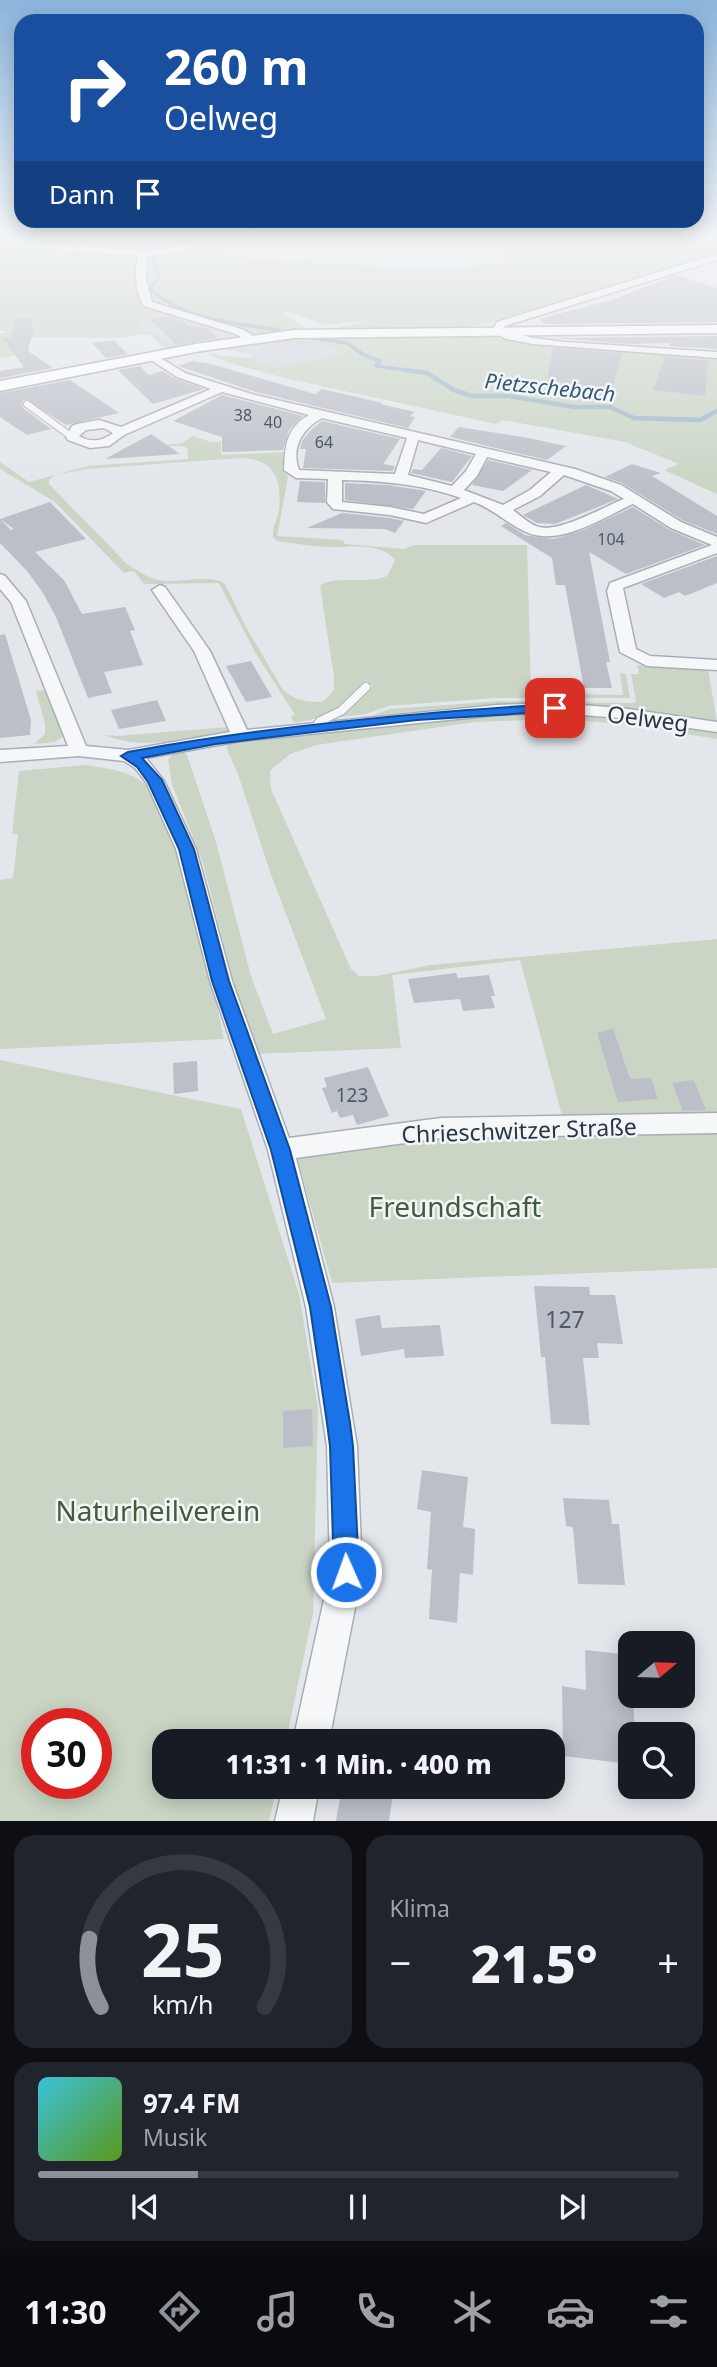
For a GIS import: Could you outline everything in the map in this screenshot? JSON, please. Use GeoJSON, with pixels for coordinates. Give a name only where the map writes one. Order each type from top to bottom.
{"type":"FeatureCollection","features":[{"type":"Feature","properties":{"kind":"street"},"geometry":{"type":"LineString","coordinates":[[201,320],[240,332],[252,340]]}},
{"type":"Feature","properties":{"kind":"street"},"geometry":{"type":"LineString","coordinates":[[497,331],[501,324],[514,320]]}},
{"type":"Feature","properties":{"kind":"street"},"geometry":{"type":"LineString","coordinates":[[0,386],[152,356],[252,340],[325,332],[717,329]]}},
{"type":"Feature","properties":{"kind":"street"},"geometry":{"type":"LineString","coordinates":[[497,331],[512,338],[561,344],[717,355]]}},
{"type":"Feature","properties":{"kind":"street"},"geometry":{"type":"LineString","coordinates":[[152,356],[181,374],[220,389],[484,451],[602,482],[676,525],[717,542]]}},
{"type":"Feature","properties":{"kind":"street"},"geometry":{"type":"LineString","coordinates":[[120,432],[114,427],[96,424],[76,429],[72,437],[80,443],[95,444],[113,440],[120,432],[220,389]]}},
{"type":"Feature","properties":{"kind":"street"},"geometry":{"type":"LineString","coordinates":[[320,414],[299,427],[292,439],[291,470],[300,475],[400,478],[456,490],[503,510],[530,529],[555,532],[634,499]]}},
{"type":"Feature","properties":{"kind":"street"},"geometry":{"type":"LineString","coordinates":[[400,478],[414,436]]}},
{"type":"Feature","properties":{"kind":"street"},"geometry":{"type":"LineString","coordinates":[[456,490],[472,473],[484,451]]}},
{"type":"Feature","properties":{"kind":"street"},"geometry":{"type":"LineString","coordinates":[[503,510],[535,493],[561,470]]}},
{"type":"Feature","properties":{"kind":"street"},"geometry":{"type":"LineString","coordinates":[[335,477],[334,502],[338,506],[390,511],[419,519],[434,517],[474,496]]}},
{"type":"Feature","properties":{"kind":"street"},"geometry":{"type":"LineString","coordinates":[[717,548],[622,583],[615,586],[615,591],[628,652],[647,661],[717,665]]}},
{"type":"Feature","properties":{"kind":"street"},"geometry":{"type":"LineString","coordinates":[[0,579],[18,601],[79,751]]}},
{"type":"Feature","properties":{"kind":"street"},"geometry":{"type":"LineString","coordinates":[[160,590],[202,652],[242,736]]}},
{"type":"Feature","properties":{"kind":"street","name":"Oelweg"},"geometry":{"type":"LineString","coordinates":[[0,756],[79,751],[128,756],[242,736],[417,716],[555,708],[621,713],[717,727]]}},
{"type":"Feature","properties":{"kind":"street"},"geometry":{"type":"LineString","coordinates":[[128,756],[142,764],[155,780],[186,849],[220,981],[281,1150],[320,1307],[342,1446],[346,1572],[313,1729]]}},
{"type":"Feature","properties":{"kind":"street","name":"Chrieschwitzer Straße"},"geometry":{"type":"LineString","coordinates":[[281,1150],[441,1128],[717,1123]]}},
{"type":"Feature","properties":{"kind":"street"},"geometry":{"type":"LineString","coordinates":[[294,1821],[299,1799]]}},
{"type":"Feature","properties":{"kind":"lane"},"geometry":{"type":"LineString","coordinates":[[27,404],[72,437]]}},
{"type":"Feature","properties":{"kind":"lane"},"geometry":{"type":"LineString","coordinates":[[314,728],[320,721],[341,711],[366,687]]}},
{"type":"Feature","properties":{"kind":"shaded area"},"geometry":{"type":"Polygon","coordinates":[[[136,320],[196,320],[236,332],[242,337],[175,349],[153,330],[144,331],[136,320]]]}},
{"type":"Feature","properties":{"kind":"shaded area"},"geometry":{"type":"Polygon","coordinates":[[[305,342],[348,354],[275,368],[255,363],[252,353],[244,345],[305,342]]]}},
{"type":"Feature","properties":{"kind":"green space"},"geometry":{"type":"Polygon","coordinates":[[[0,320],[137,320],[144,331],[153,330],[175,349],[164,348],[149,334],[114,338],[11,338],[25,354],[0,358],[0,333],[9,333],[0,330],[0,320]]]}},
{"type":"Feature","properties":{"kind":"green space"},"geometry":{"type":"Polygon","coordinates":[[[197,320],[293,320],[304,327],[303,332],[458,334],[717,358],[717,494],[664,470],[679,464],[625,442],[502,420],[496,424],[285,378],[229,363],[207,353],[254,357],[256,363],[275,368],[347,354],[296,344],[244,345],[252,354],[216,348],[253,336],[197,320]]]}},
{"type":"Feature","properties":{"kind":"green space"},"geometry":{"type":"Polygon","coordinates":[[[311,320],[499,320],[464,327],[428,329],[338,328],[365,321],[323,325],[311,320]]]}},
{"type":"Feature","properties":{"kind":"green space"},"geometry":{"type":"Polygon","coordinates":[[[193,436],[221,442],[221,455],[284,452],[284,471],[288,477],[277,536],[343,540],[345,544],[404,549],[415,545],[527,545],[531,693],[623,695],[620,673],[626,674],[630,698],[494,698],[388,706],[366,714],[333,718],[367,693],[373,685],[368,684],[325,715],[293,722],[291,716],[295,715],[255,652],[219,583],[144,584],[134,571],[124,573],[55,502],[0,469],[0,462],[29,482],[88,466],[188,459],[185,446],[149,447],[182,443],[193,436]],[[253,459],[86,469],[55,475],[49,480],[49,484],[127,564],[149,577],[174,581],[212,579],[225,584],[246,627],[283,690],[302,700],[324,701],[334,690],[334,677],[320,585],[336,581],[379,579],[387,576],[395,560],[381,550],[372,548],[327,547],[277,541],[273,533],[280,498],[277,480],[269,467],[253,459]]]}},
{"type":"Feature","properties":{"kind":"green space"},"geometry":{"type":"Polygon","coordinates":[[[192,647],[231,731],[151,743],[120,740],[105,735],[228,727],[192,647]]]}},
{"type":"Feature","properties":{"kind":"green space"},"geometry":{"type":"Polygon","coordinates":[[[637,665],[708,669],[717,722],[568,703],[525,703],[371,716],[390,709],[500,701],[633,703],[636,701],[631,674],[639,674],[637,665]]]}},
{"type":"Feature","properties":{"kind":"green space"},"geometry":{"type":"Polygon","coordinates":[[[47,690],[63,736],[55,742],[34,744],[45,734],[36,691],[47,690]]]}},
{"type":"Feature","properties":{"kind":"green space"},"geometry":{"type":"Polygon","coordinates":[[[566,711],[717,730],[717,739],[626,724],[556,719],[475,722],[316,745],[290,754],[270,771],[271,789],[351,969],[359,976],[377,976],[430,965],[717,939],[717,1115],[563,1119],[520,960],[392,975],[401,1048],[252,1054],[203,863],[172,784],[168,760],[173,754],[183,752],[187,755],[216,842],[251,976],[273,1034],[326,1019],[226,747],[231,743],[256,738],[469,714],[566,711]]]}},
{"type":"Feature","properties":{"kind":"green space"},"geometry":{"type":"Polygon","coordinates":[[[85,765],[116,770],[139,779],[159,802],[173,830],[195,903],[224,1039],[0,1049],[0,880],[13,878],[18,834],[12,834],[19,771],[85,765]]]}},
{"type":"Feature","properties":{"kind":"green space","name":"Naturheilverein"},"geometry":{"type":"Polygon","coordinates":[[[0,1060],[241,1109],[299,1294],[318,1408],[313,1613],[289,1729],[152,1729],[152,1799],[274,1799],[269,1821],[0,1821],[0,1060]]]}},
{"type":"Feature","properties":{"kind":"green space","name":"Freundschaft"},"geometry":{"type":"Polygon","coordinates":[[[717,1131],[717,1268],[332,1283],[296,1153],[450,1134],[717,1131]]]}},
{"type":"Feature","properties":{"kind":"building"},"geometry":{"type":"Polygon","coordinates":[[[15,320],[33,320],[34,328],[28,351],[53,368],[0,378],[0,371],[24,367],[3,339],[10,339],[15,320]]]}},
{"type":"Feature","properties":{"kind":"building"},"geometry":{"type":"Polygon","coordinates":[[[151,320],[180,320],[189,326],[208,328],[218,338],[176,345],[151,320]]]}},
{"type":"Feature","properties":{"kind":"building"},"geometry":{"type":"Polygon","coordinates":[[[540,320],[717,320],[717,322],[546,324],[540,320]]]}},
{"type":"Feature","properties":{"kind":"building"},"geometry":{"type":"Polygon","coordinates":[[[717,336],[717,349],[669,346],[670,343],[630,344],[555,338],[717,336]]]}},
{"type":"Feature","properties":{"kind":"building"},"geometry":{"type":"Polygon","coordinates":[[[113,340],[128,354],[106,358],[92,343],[113,340]]]}},
{"type":"Feature","properties":{"kind":"building"},"geometry":{"type":"Polygon","coordinates":[[[553,348],[622,353],[613,387],[561,385],[562,382],[547,381],[553,348]]]}},
{"type":"Feature","properties":{"kind":"building"},"geometry":{"type":"Polygon","coordinates":[[[665,357],[708,360],[705,396],[653,390],[665,357]]]}},
{"type":"Feature","properties":{"kind":"building"},"geometry":{"type":"Polygon","coordinates":[[[192,361],[315,394],[322,389],[383,403],[380,404],[415,412],[410,416],[415,417],[408,428],[256,392],[178,366],[192,361]]]}},
{"type":"Feature","properties":{"kind":"building"},"geometry":{"type":"Polygon","coordinates":[[[140,366],[149,375],[162,371],[204,389],[153,404],[118,370],[140,366]]]}},
{"type":"Feature","properties":{"kind":"building"},"geometry":{"type":"Polygon","coordinates":[[[70,380],[119,413],[66,425],[25,399],[23,408],[51,429],[27,435],[0,417],[0,393],[70,380]]]}},
{"type":"Feature","properties":{"kind":"building"},"geometry":{"type":"Polygon","coordinates":[[[222,395],[303,416],[289,430],[283,450],[222,452],[222,437],[173,421],[222,395]]]}},
{"type":"Feature","properties":{"kind":"building"},"geometry":{"type":"Polygon","coordinates":[[[322,421],[400,439],[383,464],[395,466],[393,471],[303,468],[306,449],[300,449],[302,441],[322,421]]]}},
{"type":"Feature","properties":{"kind":"building"},"geometry":{"type":"Polygon","coordinates":[[[459,427],[566,446],[547,460],[450,437],[459,427]]]}},
{"type":"Feature","properties":{"kind":"building"},"geometry":{"type":"Polygon","coordinates":[[[151,434],[180,454],[105,459],[151,434]]]}},
{"type":"Feature","properties":{"kind":"building"},"geometry":{"type":"Polygon","coordinates":[[[441,448],[472,456],[452,482],[411,473],[413,469],[422,470],[441,448]]]}},
{"type":"Feature","properties":{"kind":"building"},"geometry":{"type":"Polygon","coordinates":[[[488,460],[532,470],[503,491],[472,485],[488,460]]]}},
{"type":"Feature","properties":{"kind":"building"},"geometry":{"type":"Polygon","coordinates":[[[632,464],[661,473],[652,476],[717,516],[717,534],[682,520],[622,483],[605,477],[632,464]]]}},
{"type":"Feature","properties":{"kind":"building"},"geometry":{"type":"Polygon","coordinates":[[[300,481],[325,482],[325,503],[297,502],[300,481]]]}},
{"type":"Feature","properties":{"kind":"building"},"geometry":{"type":"Polygon","coordinates":[[[345,483],[387,485],[426,491],[413,509],[345,500],[345,483]]]}},
{"type":"Feature","properties":{"kind":"building"},"geometry":{"type":"Polygon","coordinates":[[[586,485],[618,499],[555,524],[537,523],[523,515],[586,485]]]}},
{"type":"Feature","properties":{"kind":"building"},"geometry":{"type":"Polygon","coordinates":[[[50,502],[86,539],[35,552],[64,580],[82,614],[125,607],[135,630],[130,631],[143,665],[104,672],[112,693],[88,698],[56,617],[43,593],[27,571],[0,543],[0,519],[50,502]]]}},
{"type":"Feature","properties":{"kind":"building"},"geometry":{"type":"Polygon","coordinates":[[[633,507],[670,530],[705,545],[626,574],[589,552],[610,662],[606,662],[612,688],[584,688],[565,585],[556,585],[552,558],[501,526],[506,523],[525,535],[553,539],[581,531],[633,507]]]}},
{"type":"Feature","properties":{"kind":"building"},"geometry":{"type":"Polygon","coordinates":[[[342,513],[404,521],[395,533],[385,529],[307,528],[342,513]]]}},
{"type":"Feature","properties":{"kind":"building"},"geometry":{"type":"Polygon","coordinates":[[[717,556],[717,583],[685,596],[679,592],[664,598],[641,584],[717,556]]]}},
{"type":"Feature","properties":{"kind":"building"},"geometry":{"type":"Polygon","coordinates":[[[5,634],[31,720],[30,735],[0,738],[0,635],[5,634]]]}},
{"type":"Feature","properties":{"kind":"building"},"geometry":{"type":"Polygon","coordinates":[[[251,661],[272,697],[246,702],[226,666],[251,661]]]}},
{"type":"Feature","properties":{"kind":"building"},"geometry":{"type":"Polygon","coordinates":[[[157,700],[166,721],[119,729],[111,710],[157,700]]]}},
{"type":"Feature","properties":{"kind":"building"},"geometry":{"type":"Polygon","coordinates":[[[456,973],[458,978],[489,975],[495,996],[491,996],[495,1008],[463,1011],[460,999],[414,1003],[408,979],[456,973]]]}},
{"type":"Feature","properties":{"kind":"building"},"geometry":{"type":"Polygon","coordinates":[[[613,1028],[630,1079],[651,1078],[658,1099],[618,1102],[597,1033],[613,1028]]]}},
{"type":"Feature","properties":{"kind":"building"},"geometry":{"type":"Polygon","coordinates":[[[197,1061],[198,1091],[174,1094],[173,1063],[197,1061]]]}},
{"type":"Feature","properties":{"kind":"building"},"geometry":{"type":"Polygon","coordinates":[[[368,1067],[389,1116],[357,1125],[353,1115],[340,1118],[337,1111],[332,1113],[322,1088],[327,1087],[324,1078],[368,1067]]]}},
{"type":"Feature","properties":{"kind":"building"},"geometry":{"type":"Polygon","coordinates":[[[694,1080],[706,1110],[683,1111],[672,1083],[694,1080]]]}},
{"type":"Feature","properties":{"kind":"building"},"geometry":{"type":"Polygon","coordinates":[[[534,1286],[589,1287],[590,1295],[615,1295],[623,1344],[597,1343],[599,1358],[583,1358],[590,1425],[551,1424],[545,1357],[541,1357],[534,1286]]]}},
{"type":"Feature","properties":{"kind":"building"},"geometry":{"type":"Polygon","coordinates":[[[380,1315],[382,1328],[440,1325],[444,1356],[405,1358],[404,1349],[361,1356],[355,1319],[380,1315]]]}},
{"type":"Feature","properties":{"kind":"building"},"geometry":{"type":"Polygon","coordinates":[[[312,1409],[313,1446],[283,1448],[283,1411],[312,1409]]]}},
{"type":"Feature","properties":{"kind":"building"},"geometry":{"type":"Polygon","coordinates":[[[422,1470],[468,1477],[463,1527],[475,1529],[473,1575],[460,1573],[457,1623],[429,1619],[432,1570],[427,1569],[431,1512],[417,1509],[422,1470]]]}},
{"type":"Feature","properties":{"kind":"building"},"geometry":{"type":"Polygon","coordinates":[[[563,1498],[609,1500],[612,1524],[619,1524],[625,1585],[578,1584],[573,1527],[566,1526],[563,1498]]]}},
{"type":"Feature","properties":{"kind":"building"},"geometry":{"type":"Polygon","coordinates":[[[585,1650],[618,1654],[618,1708],[634,1708],[634,1722],[618,1722],[618,1763],[565,1756],[562,1686],[586,1690],[585,1650]]]}},
{"type":"Feature","properties":{"kind":"building"},"geometry":{"type":"Polygon","coordinates":[[[340,1799],[392,1799],[389,1821],[336,1821],[340,1799]]]}},
{"type":"Feature","properties":{"kind":"waterway","name":"Pietzschebach"},"geometry":{"type":"LineString","coordinates":[[219,320],[279,330]]}},
{"type":"Feature","properties":{"kind":"waterway","name":"Pietzschebach"},"geometry":{"type":"LineString","coordinates":[[313,338],[347,343],[364,355],[380,361],[376,366],[420,372]]}},
{"type":"Feature","properties":{"kind":"waterway","name":"Pietzschebach"},"geometry":{"type":"LineString","coordinates":[[405,370],[427,373],[454,390],[472,396],[508,396],[574,407],[610,407],[634,418],[700,420],[717,411]]}},
{"type":"Feature","properties":{"kind":"route"},"geometry":{"type":"LineString","coordinates":[[346,1572],[342,1446],[320,1307],[281,1150],[220,981],[186,849],[155,780],[142,764],[128,756],[242,736],[417,716],[555,708]]}}]}
